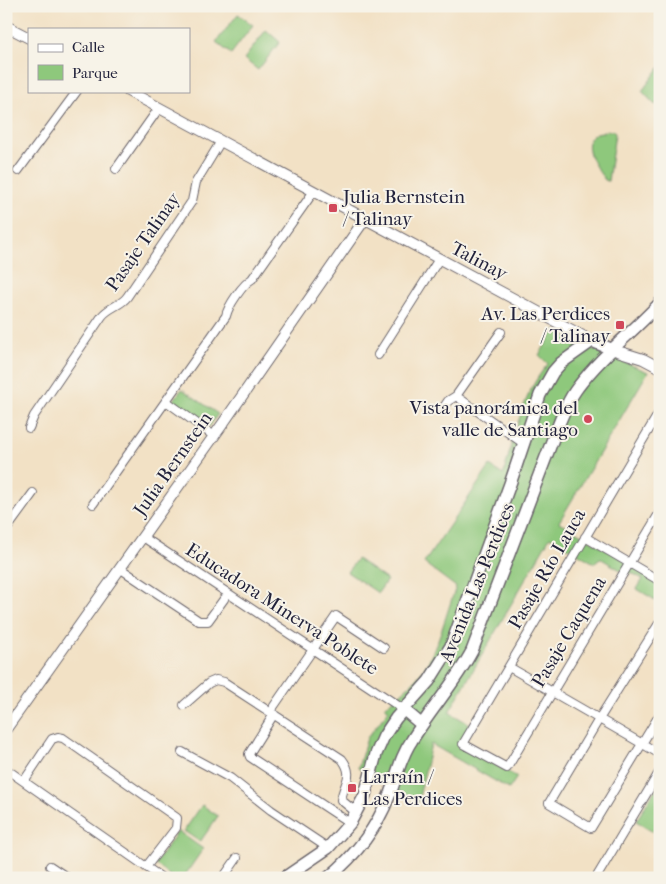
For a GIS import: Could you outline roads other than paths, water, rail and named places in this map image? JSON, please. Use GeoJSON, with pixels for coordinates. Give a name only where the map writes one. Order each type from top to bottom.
{"type":"FeatureCollection","features":[{"type":"Feature","properties":{"kind":"main road","name":"Avenida Las Perdices"},"geometry":{"type":"LineString","coordinates":[[328,878],[354,855],[376,824],[390,794],[402,757],[422,725],[454,682],[472,651],[568,403],[577,388],[611,349],[639,325],[660,303]]}},
{"type":"Feature","properties":{"kind":"main road","name":"Talinay"},"geometry":{"type":"LineString","coordinates":[[592,341],[611,349]]}},
{"type":"Feature","properties":{"kind":"main road","name":"Avenida Las Perdices"},"geometry":{"type":"LineString","coordinates":[[284,878],[328,848],[357,813],[365,795],[382,740],[403,709],[428,681],[451,646],[511,481],[535,406],[553,372],[592,341]]}},
{"type":"Feature","properties":{"kind":"main road"},"geometry":{"type":"LineString","coordinates":[[403,709],[422,725]]}},
{"type":"Feature","properties":{"kind":"street"},"geometry":{"type":"LineString","coordinates":[[6,26],[28,37]]}},
{"type":"Feature","properties":{"kind":"street"},"geometry":{"type":"LineString","coordinates":[[18,171],[76,92]]}},
{"type":"Feature","properties":{"kind":"street","name":"Talinay"},"geometry":{"type":"LineString","coordinates":[[130,92],[592,341]]}},
{"type":"Feature","properties":{"kind":"street"},"geometry":{"type":"LineString","coordinates":[[116,169],[159,108]]}},
{"type":"Feature","properties":{"kind":"street","name":"Pasaje Talinay"},"geometry":{"type":"LineString","coordinates":[[29,428],[34,416],[102,316],[106,311],[120,305],[125,300],[176,225],[194,198],[196,182],[221,141]]}},
{"type":"Feature","properties":{"kind":"street"},"geometry":{"type":"LineString","coordinates":[[93,504],[226,316],[239,292],[252,279],[314,191]]}},
{"type":"Feature","properties":{"kind":"street","name":"Julia Bernstein"},"geometry":{"type":"LineString","coordinates":[[6,729],[121,569],[365,219]]}},
{"type":"Feature","properties":{"kind":"street"},"geometry":{"type":"LineString","coordinates":[[378,355],[439,259]]}},
{"type":"Feature","properties":{"kind":"street"},"geometry":{"type":"LineString","coordinates":[[442,410],[448,401],[456,396],[501,332]]}},
{"type":"Feature","properties":{"kind":"street","name":"Talinay"},"geometry":{"type":"LineString","coordinates":[[611,349],[643,359],[660,368]]}},
{"type":"Feature","properties":{"kind":"street"},"geometry":{"type":"LineString","coordinates":[[456,396],[523,443]]}},
{"type":"Feature","properties":{"kind":"street"},"geometry":{"type":"LineString","coordinates":[[166,401],[214,436]]}},
{"type":"Feature","properties":{"kind":"street","name":"Pasaje Río Lauca"},"geometry":{"type":"LineString","coordinates":[[507,768],[464,744],[660,412]]}},
{"type":"Feature","properties":{"kind":"street"},"geometry":{"type":"LineString","coordinates":[[6,530],[32,493]]}},
{"type":"Feature","properties":{"kind":"street","name":"Pasaje Caquena"},"geometry":{"type":"LineString","coordinates":[[507,768],[660,512]]}},
{"type":"Feature","properties":{"kind":"street","name":"Educadora Minerva Poblete"},"geometry":{"type":"LineString","coordinates":[[143,537],[403,709]]}},
{"type":"Feature","properties":{"kind":"street"},"geometry":{"type":"LineString","coordinates":[[585,537],[660,581]]}},
{"type":"Feature","properties":{"kind":"street"},"geometry":{"type":"LineString","coordinates":[[121,569],[204,622],[208,621],[224,599]]}},
{"type":"Feature","properties":{"kind":"street"},"geometry":{"type":"LineString","coordinates":[[350,823],[250,757],[249,754],[313,648],[336,616],[384,648]]}},
{"type":"Feature","properties":{"kind":"street"},"geometry":{"type":"LineString","coordinates":[[660,622],[548,803],[591,828],[660,714]]}},
{"type":"Feature","properties":{"kind":"street"},"geometry":{"type":"LineString","coordinates":[[509,667],[660,754]]}},
{"type":"Feature","properties":{"kind":"street"},"geometry":{"type":"LineString","coordinates":[[184,705],[209,683],[216,680],[224,682],[274,710],[342,759],[349,771],[349,777],[341,800],[357,813]]}},
{"type":"Feature","properties":{"kind":"street"},"geometry":{"type":"LineString","coordinates":[[24,781],[52,739],[64,738],[177,818],[178,824],[146,867]]}},
{"type":"Feature","properties":{"kind":"street"},"geometry":{"type":"LineString","coordinates":[[182,752],[230,778],[271,810],[328,848]]}},
{"type":"Feature","properties":{"kind":"street"},"geometry":{"type":"LineString","coordinates":[[6,769],[162,878]]}},
{"type":"Feature","properties":{"kind":"street"},"geometry":{"type":"LineString","coordinates":[[596,878],[660,771]]}},
{"type":"Feature","properties":{"kind":"street"},"geometry":{"type":"LineString","coordinates":[[223,878],[237,858]]}},
{"type":"Feature","properties":{"kind":"street"},"geometry":{"type":"LineString","coordinates":[[50,866],[68,878]]}},
{"type":"Feature","properties":{"kind":"place","name":"Julia Bernstein / Talinay"},"geometry":{"type":"Point","coordinates":[333,208]}},
{"type":"Feature","properties":{"kind":"place","name":"Av. Las Perdices / Talinay"},"geometry":{"type":"Point","coordinates":[620,325]}},
{"type":"Feature","properties":{"kind":"place","name":"Vista panorámica del valle de Santiago"},"geometry":{"type":"Point","coordinates":[588,419]}},
{"type":"Feature","properties":{"kind":"place","name":"Larraín / Las Perdices"},"geometry":{"type":"Point","coordinates":[352,788]}}]}
